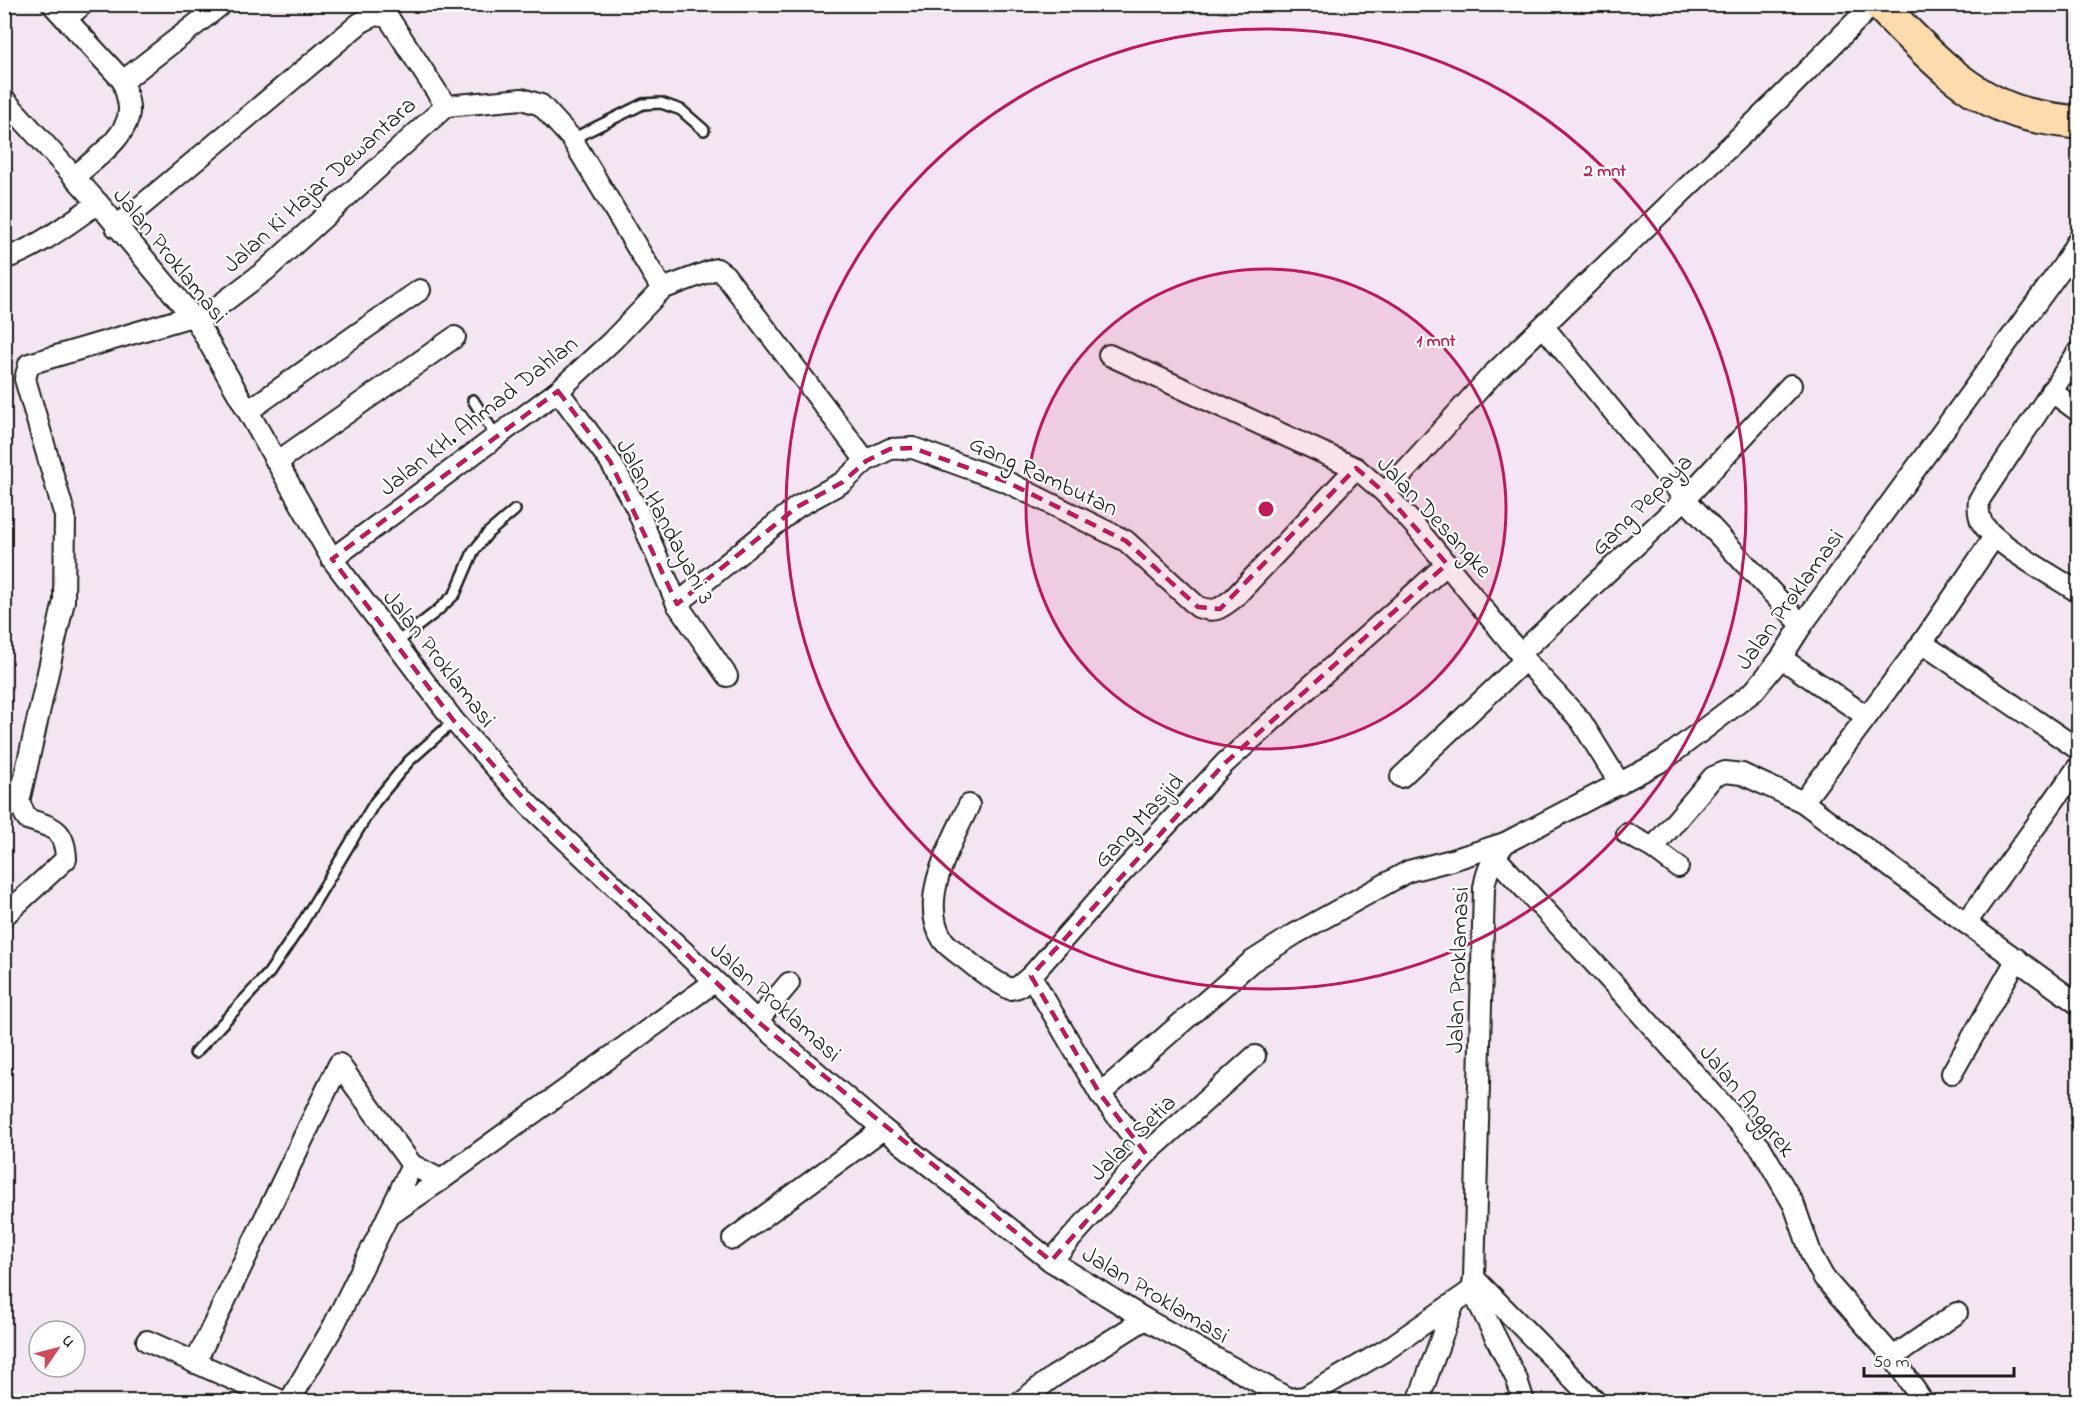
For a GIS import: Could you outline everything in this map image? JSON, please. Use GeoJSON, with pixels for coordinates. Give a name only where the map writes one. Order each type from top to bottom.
{"type":"FeatureCollection","features":[{"type":"Feature","properties":{"kind":"highway"},"geometry":{"type":"LineString","coordinates":[[1879,4],[1941,67],[1992,101],[2026,114],[2072,122],[2079,121]]}},
{"type":"Feature","properties":{"kind":"street"},"geometry":{"type":"LineString","coordinates":[[52,4],[123,81],[129,109],[127,125],[119,137],[74,177]]}},
{"type":"Feature","properties":{"kind":"street"},"geometry":{"type":"LineString","coordinates":[[66,20],[83,4]]}},
{"type":"Feature","properties":{"kind":"street"},"geometry":{"type":"LineString","coordinates":[[123,81],[222,4]]}},
{"type":"Feature","properties":{"kind":"street"},"geometry":{"type":"LineString","coordinates":[[1385,492],[1491,376],[1771,106],[1873,4]]}},
{"type":"Feature","properties":{"kind":"street"},"geometry":{"type":"LineString","coordinates":[[116,227],[360,23],[375,15],[388,17],[446,106],[522,99],[541,105],[572,139],[662,289],[717,269],[724,274],[866,461]]}},
{"type":"Feature","properties":{"kind":"street","name":"Jalan Proklamasi"},"geometry":{"type":"LineString","coordinates":[[4,99],[98,203],[194,319],[332,559],[454,721],[530,806],[757,1021],[883,1128],[1051,1261],[1145,1319],[1296,1400],[1386,1350],[1454,1303],[1473,1284],[1484,888],[1486,872],[1500,850],[1662,761],[1754,691],[1781,658],[1802,625],[2079,240]]}},
{"type":"Feature","properties":{"kind":"street","name":"Jalan Ki Hajar Dewantara"},"geometry":{"type":"LineString","coordinates":[[194,319],[265,271],[446,106]]}},
{"type":"Feature","properties":{"kind":"street"},"geometry":{"type":"LineString","coordinates":[[4,259],[19,254],[49,238],[98,203]]}},
{"type":"Feature","properties":{"kind":"street","name":"Jalan KH. Ahmad Dahlan"},"geometry":{"type":"LineString","coordinates":[[332,559],[558,391],[612,341],[662,289]]}},
{"type":"Feature","properties":{"kind":"street"},"geometry":{"type":"LineString","coordinates":[[248,411],[420,290]]}},
{"type":"Feature","properties":{"kind":"street"},"geometry":{"type":"LineString","coordinates":[[4,916],[66,859],[65,843],[52,826],[27,819],[19,802],[64,601],[65,516],[26,379],[29,364],[194,319]]}},
{"type":"Feature","properties":{"kind":"street"},"geometry":{"type":"LineString","coordinates":[[1544,327],[1684,499],[1802,625]]}},
{"type":"Feature","properties":{"kind":"street"},"geometry":{"type":"LineString","coordinates":[[277,462],[455,337]]}},
{"type":"Feature","properties":{"kind":"street"},"geometry":{"type":"LineString","coordinates":[[2079,352],[1979,500],[1977,512],[1994,537],[2079,591]]}},
{"type":"Feature","properties":{"kind":"street","name":"Jalan Desangke"},"geometry":{"type":"LineString","coordinates":[[1109,355],[1356,468],[1385,492],[1448,564],[1523,657],[1581,721],[1620,784]]}},
{"type":"Feature","properties":{"kind":"street","name":"Gang Pepaya"},"geometry":{"type":"LineString","coordinates":[[1401,777],[1684,499],[1791,385]]}},
{"type":"Feature","properties":{"kind":"street","name":"Jalan Handayani 3"},"geometry":{"type":"LineString","coordinates":[[558,391],[610,460],[636,507],[677,604],[727,676]]}},
{"type":"Feature","properties":{"kind":"street"},"geometry":{"type":"LineString","coordinates":[[2051,391],[2079,411]]}},
{"type":"Feature","properties":{"kind":"street","name":"Gang Rambutan"},"geometry":{"type":"LineString","coordinates":[[677,604],[797,507],[843,482],[866,461],[890,449],[913,448],[1007,482],[1126,541],[1198,606],[1208,610],[1220,609],[1234,598],[1356,468]]}},
{"type":"Feature","properties":{"kind":"street"},"geometry":{"type":"LineString","coordinates":[[1803,802],[1923,643],[1994,537]]}},
{"type":"Feature","properties":{"kind":"street","name":"Gang Masjid"},"geometry":{"type":"LineString","coordinates":[[1031,976],[1118,877],[1226,763],[1448,564]]}},
{"type":"Feature","properties":{"kind":"street"},"geometry":{"type":"LineString","coordinates":[[1923,643],[2079,749]]}},
{"type":"Feature","properties":{"kind":"street"},"geometry":{"type":"LineString","coordinates":[[1781,658],[1866,716]]}},
{"type":"Feature","properties":{"kind":"street"},"geometry":{"type":"LineString","coordinates":[[1966,924],[2079,766]]}},
{"type":"Feature","properties":{"kind":"street"},"geometry":{"type":"LineString","coordinates":[[1653,848],[1708,782],[1725,772],[1742,774],[1803,802],[1966,924],[2079,1004]]}},
{"type":"Feature","properties":{"kind":"street"},"geometry":{"type":"LineString","coordinates":[[969,805],[939,872],[934,899],[935,921],[939,932],[945,943],[974,966],[1010,989],[1018,987],[1031,976],[1101,1094],[1146,1154]]}},
{"type":"Feature","properties":{"kind":"street"},"geometry":{"type":"LineString","coordinates":[[1627,834],[1653,848],[1678,867]]}},
{"type":"Feature","properties":{"kind":"street"},"geometry":{"type":"LineString","coordinates":[[1101,1094],[1251,962],[1295,934],[1409,871],[1500,850]]}},
{"type":"Feature","properties":{"kind":"street","name":"Jalan Anggrek"},"geometry":{"type":"LineString","coordinates":[[1500,850],[1625,996],[1761,1148],[1794,1205],[1812,1256],[1824,1278],[1893,1357],[1923,1401]]}},
{"type":"Feature","properties":{"kind":"street"},"geometry":{"type":"LineString","coordinates":[[1952,1072],[2017,959]]}},
{"type":"Feature","properties":{"kind":"street"},"geometry":{"type":"LineString","coordinates":[[388,1216],[714,982]]}},
{"type":"Feature","properties":{"kind":"street"},"geometry":{"type":"LineString","coordinates":[[757,1021],[789,983]]}},
{"type":"Feature","properties":{"kind":"street","name":"Jalan Setia"},"geometry":{"type":"LineString","coordinates":[[1051,1261],[1146,1154],[1255,1056]]}},
{"type":"Feature","properties":{"kind":"street"},"geometry":{"type":"LineString","coordinates":[[195,1363],[339,1064],[412,1164],[441,1180]]}},
{"type":"Feature","properties":{"kind":"street"},"geometry":{"type":"LineString","coordinates":[[733,1239],[883,1128]]}},
{"type":"Feature","properties":{"kind":"street"},"geometry":{"type":"LineString","coordinates":[[289,1401],[333,1327],[412,1164]]}},
{"type":"Feature","properties":{"kind":"street"},"geometry":{"type":"LineString","coordinates":[[1473,1284],[1517,1380],[1524,1401]]}},
{"type":"Feature","properties":{"kind":"street"},"geometry":{"type":"LineString","coordinates":[[1473,1284],[1596,1401]]}},
{"type":"Feature","properties":{"kind":"street"},"geometry":{"type":"LineString","coordinates":[[1418,1401],[1454,1303]]}},
{"type":"Feature","properties":{"kind":"street"},"geometry":{"type":"LineString","coordinates":[[1893,1357],[1957,1313]]}},
{"type":"Feature","properties":{"kind":"street"},"geometry":{"type":"LineString","coordinates":[[1020,1401],[1053,1377],[1145,1319]]}},
{"type":"Feature","properties":{"kind":"street"},"geometry":{"type":"LineString","coordinates":[[147,1341],[284,1401]]}},
{"type":"Feature","properties":{"kind":"lane"},"geometry":{"type":"LineString","coordinates":[[572,139],[643,104],[661,103],[681,110],[705,130]]}},
{"type":"Feature","properties":{"kind":"lane"},"geometry":{"type":"LineString","coordinates":[[473,400],[496,436]]}},
{"type":"Feature","properties":{"kind":"lane"},"geometry":{"type":"LineString","coordinates":[[396,644],[455,594],[473,552],[488,533],[515,510]]}},
{"type":"Feature","properties":{"kind":"lane"},"geometry":{"type":"LineString","coordinates":[[195,1053],[269,973],[298,930],[375,802],[409,761],[454,721]]}},
{"type":"Feature","properties":{"kind":"highlighted area"},"geometry":{"type":"Polygon","coordinates":[[[558,391],[610,461],[677,604],[797,507],[843,482],[866,461],[890,449],[913,448],[1007,482],[1126,541],[1198,607],[1220,609],[1356,468],[1385,493],[1447,564],[1225,763],[1031,976],[1100,1094],[1146,1154],[1051,1261],[757,1021],[530,806],[454,721],[332,559],[558,391]]]}}]}
